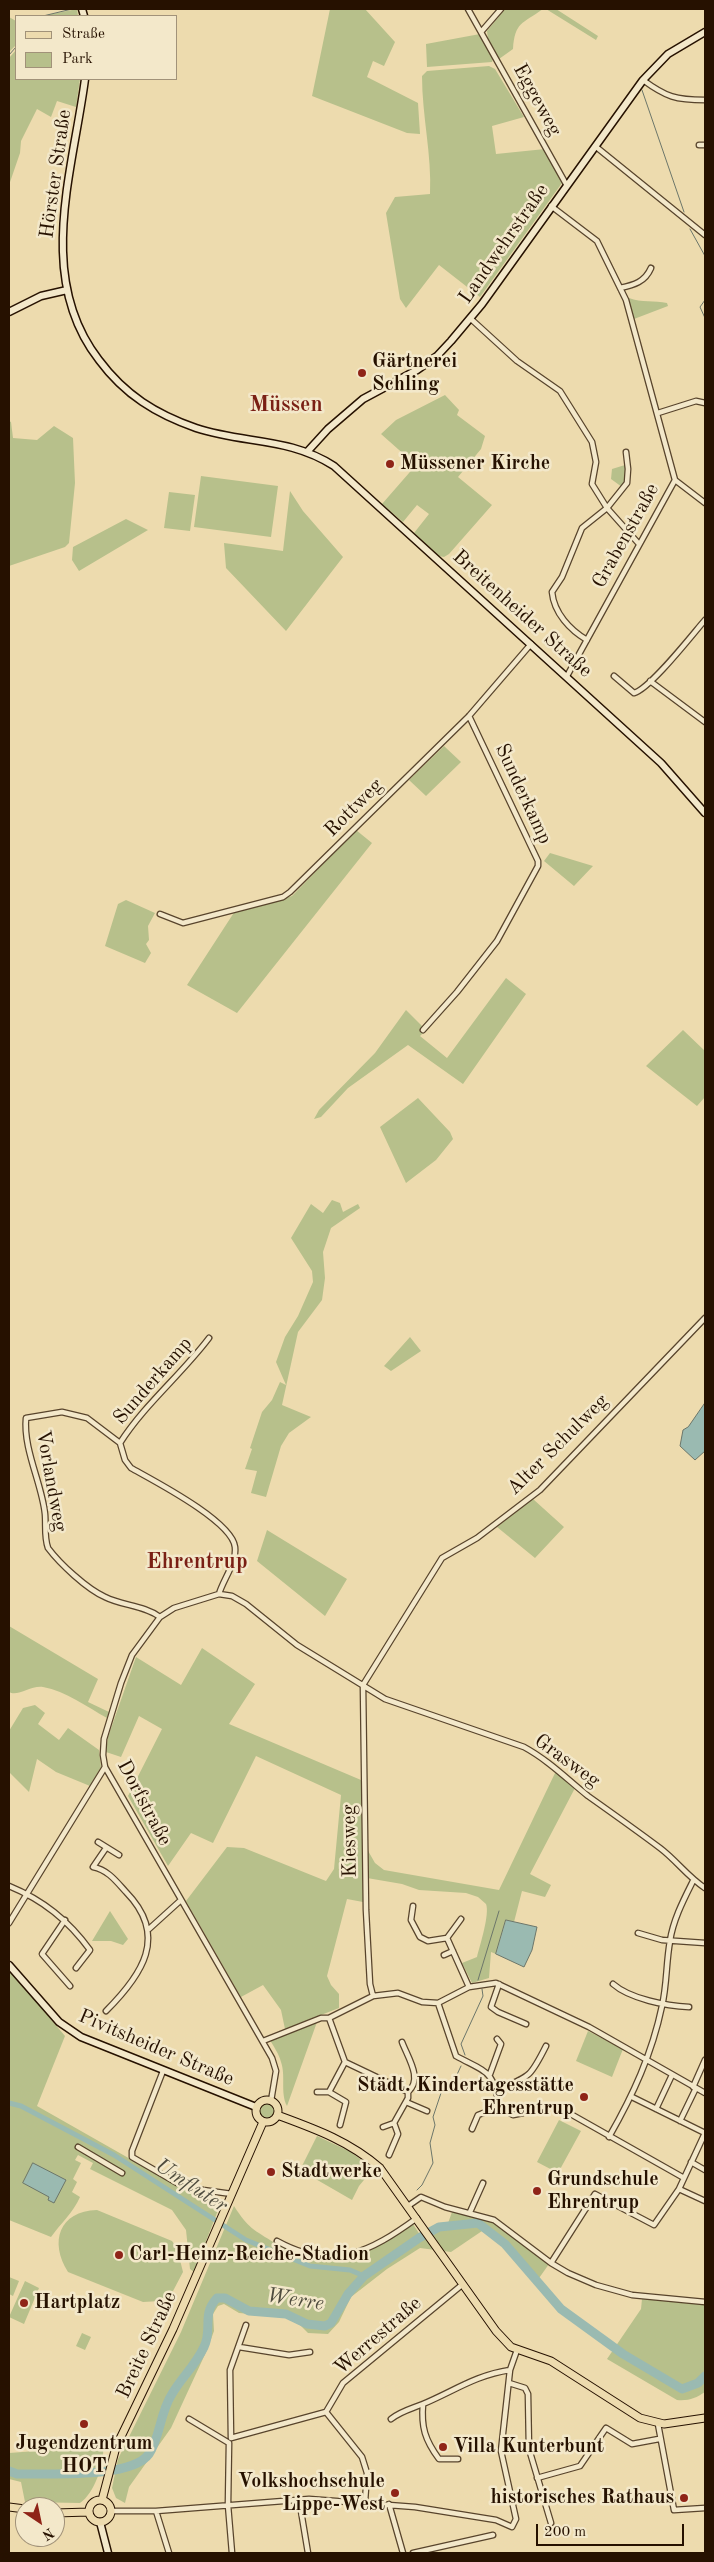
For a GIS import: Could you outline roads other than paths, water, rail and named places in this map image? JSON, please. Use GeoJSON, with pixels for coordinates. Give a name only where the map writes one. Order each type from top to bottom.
{"type":"FeatureCollection","features":[{"type":"Feature","properties":{"kind":"main road"},"geometry":{"type":"LineString","coordinates":[[261,2101],[271,2101],[276,2105],[277,2115],[273,2120],[263,2122],[256,2116],[256,2107],[261,2101]]}},
{"type":"Feature","properties":{"kind":"main road"},"geometry":{"type":"LineString","coordinates":[[277,2115],[331,2135],[367,2157],[380,2168],[500,2336],[517,2350],[551,2361],[640,2418],[658,2424],[705,2418]]}},
{"type":"Feature","properties":{"kind":"main road","name":"Breite Straße"},"geometry":{"type":"LineString","coordinates":[[102,2500],[111,2461],[174,2329],[211,2239],[263,2122]]}},
{"type":"Feature","properties":{"kind":"main road"},"geometry":{"type":"LineString","coordinates":[[102,2500],[108,2503],[111,2511],[108,2519],[100,2522],[92,2519],[89,2512],[94,2502],[102,2500]]}},
{"type":"Feature","properties":{"kind":"main road"},"geometry":{"type":"LineString","coordinates":[[65,2513],[89,2512]]}},
{"type":"Feature","properties":{"kind":"street","name":"Eggeweg"},"geometry":{"type":"LineString","coordinates":[[468,9],[566,184]]}},
{"type":"Feature","properties":{"kind":"street"},"geometry":{"type":"LineString","coordinates":[[481,32],[501,9]]}},
{"type":"Feature","properties":{"kind":"street","name":"Landwehrstraße"},"geometry":{"type":"LineString","coordinates":[[307,452],[328,429],[363,399],[417,370],[438,356],[471,319],[566,184],[643,80],[668,54],[705,32]]}},
{"type":"Feature","properties":{"kind":"street","name":"Hörster Straße"},"geometry":{"type":"LineString","coordinates":[[85,80],[64,208],[62,245],[67,290],[75,319],[89,348],[116,382],[140,402],[168,418],[201,429],[275,442],[307,452]]}},
{"type":"Feature","properties":{"kind":"street"},"geometry":{"type":"LineString","coordinates":[[643,80],[661,94],[679,100],[705,100]]}},
{"type":"Feature","properties":{"kind":"street"},"geometry":{"type":"LineString","coordinates":[[699,145],[705,145]]}},
{"type":"Feature","properties":{"kind":"street"},"geometry":{"type":"LineString","coordinates":[[595,146],[705,235]]}},
{"type":"Feature","properties":{"kind":"street","name":"Grabenstraße"},"geometry":{"type":"LineString","coordinates":[[551,206],[597,241],[626,300],[658,413],[674,480],[567,676]]}},
{"type":"Feature","properties":{"kind":"street"},"geometry":{"type":"LineString","coordinates":[[620,288],[634,286],[641,282],[648,276],[651,268]]}},
{"type":"Feature","properties":{"kind":"street"},"geometry":{"type":"LineString","coordinates":[[9,312],[41,296],[67,290]]}},
{"type":"Feature","properties":{"kind":"street"},"geometry":{"type":"LineString","coordinates":[[471,319],[516,361],[560,391],[592,442],[596,462],[592,484],[607,508],[639,544]]}},
{"type":"Feature","properties":{"kind":"street"},"geometry":{"type":"LineString","coordinates":[[658,413],[696,401],[705,403]]}},
{"type":"Feature","properties":{"kind":"street","name":"Breitenheider Straße"},"geometry":{"type":"LineString","coordinates":[[307,452],[320,457],[344,475],[567,676],[661,763],[705,813]]}},
{"type":"Feature","properties":{"kind":"street"},"geometry":{"type":"LineString","coordinates":[[587,640],[572,631],[567,625],[552,592],[562,577],[582,528],[607,508],[627,483],[626,452]]}},
{"type":"Feature","properties":{"kind":"street"},"geometry":{"type":"LineString","coordinates":[[674,480],[705,503]]}},
{"type":"Feature","properties":{"kind":"street"},"geometry":{"type":"LineString","coordinates":[[614,676],[634,693],[650,681],[705,620]]}},
{"type":"Feature","properties":{"kind":"street","name":"Rottweg"},"geometry":{"type":"LineString","coordinates":[[160,914],[183,923],[283,897],[469,716],[531,644]]}},
{"type":"Feature","properties":{"kind":"street"},"geometry":{"type":"LineString","coordinates":[[650,681],[705,722]]}},
{"type":"Feature","properties":{"kind":"street","name":"Sunderkamp"},"geometry":{"type":"LineString","coordinates":[[423,1030],[457,992],[497,941],[538,866],[538,861],[469,716]]}},
{"type":"Feature","properties":{"kind":"street","name":"Alter Schulweg"},"geometry":{"type":"LineString","coordinates":[[363,1685],[442,1558],[477,1538],[540,1490],[705,1318]]}},
{"type":"Feature","properties":{"kind":"street","name":"Sunderkamp"},"geometry":{"type":"LineString","coordinates":[[120,1443],[149,1404],[189,1364],[209,1338]]}},
{"type":"Feature","properties":{"kind":"street","name":"Vorlandweg"},"geometry":{"type":"LineString","coordinates":[[160,1617],[149,1609],[106,1597],[91,1588],[48,1548],[44,1508],[35,1473],[26,1418],[62,1412],[87,1418],[120,1443],[125,1460],[132,1468],[209,1514],[229,1534],[235,1546],[234,1557],[220,1594]]}},
{"type":"Feature","properties":{"kind":"street"},"geometry":{"type":"LineString","coordinates":[[220,1594],[232,1596],[246,1604],[297,1645],[363,1685]]}},
{"type":"Feature","properties":{"kind":"street","name":"Dorfstraße"},"geometry":{"type":"LineString","coordinates":[[220,1594],[174,1608],[160,1617],[132,1655],[121,1683],[104,1739],[102,1755],[105,1767],[272,2058],[276,2071],[275,2087],[271,2101]]}},
{"type":"Feature","properties":{"kind":"street","name":"Grasweg"},"geometry":{"type":"LineString","coordinates":[[363,1685],[385,1699],[533,1752],[660,1848],[693,1880],[705,1888]]}},
{"type":"Feature","properties":{"kind":"street","name":"Kiesweg"},"geometry":{"type":"LineString","coordinates":[[363,1685],[366,1910],[370,1984],[373,1996]]}},
{"type":"Feature","properties":{"kind":"street"},"geometry":{"type":"LineString","coordinates":[[9,1923],[105,1767]]}},
{"type":"Feature","properties":{"kind":"street"},"geometry":{"type":"LineString","coordinates":[[98,1842],[119,1855]]}},
{"type":"Feature","properties":{"kind":"street"},"geometry":{"type":"LineString","coordinates":[[106,1848],[93,1866],[102,1869],[132,1898],[149,1928],[147,1955],[118,1999],[106,2011]]}},
{"type":"Feature","properties":{"kind":"street"},"geometry":{"type":"LineString","coordinates":[[609,2137],[632,2097],[648,2060],[662,2005],[670,1939],[680,1909],[693,1880]]}},
{"type":"Feature","properties":{"kind":"street"},"geometry":{"type":"LineString","coordinates":[[9,1886],[27,1893],[65,1920],[76,1931],[90,1950],[76,1968]]}},
{"type":"Feature","properties":{"kind":"street"},"geometry":{"type":"LineString","coordinates":[[149,1928],[181,1900]]}},
{"type":"Feature","properties":{"kind":"street"},"geometry":{"type":"LineString","coordinates":[[413,1906],[411,1920],[420,1937],[428,1941],[447,1938],[461,1919]]}},
{"type":"Feature","properties":{"kind":"street"},"geometry":{"type":"LineString","coordinates":[[65,1920],[42,1954],[70,1986]]}},
{"type":"Feature","properties":{"kind":"street"},"geometry":{"type":"LineString","coordinates":[[638,1933],[662,1940],[670,1939],[705,1943]]}},
{"type":"Feature","properties":{"kind":"street"},"geometry":{"type":"LineString","coordinates":[[447,1938],[469,1987]]}},
{"type":"Feature","properties":{"kind":"street"},"geometry":{"type":"LineString","coordinates":[[444,1955],[454,1951]]}},
{"type":"Feature","properties":{"kind":"street","name":"Pivitsheider Straße"},"geometry":{"type":"LineString","coordinates":[[9,1965],[48,2010],[70,2031],[90,2042],[256,2107]]}},
{"type":"Feature","properties":{"kind":"street"},"geometry":{"type":"LineString","coordinates":[[263,2041],[321,2018],[329,2018],[373,1996],[398,1993],[422,2002],[438,2003],[469,1987],[488,1982],[499,1984],[589,2027],[705,2092]]}},
{"type":"Feature","properties":{"kind":"street"},"geometry":{"type":"LineString","coordinates":[[499,1984],[491,2006],[498,2012],[526,2024]]}},
{"type":"Feature","properties":{"kind":"street"},"geometry":{"type":"LineString","coordinates":[[613,1984],[619,1989],[662,2005],[689,2007]]}},
{"type":"Feature","properties":{"kind":"street"},"geometry":{"type":"LineString","coordinates":[[438,2003],[456,2056],[490,2074],[497,2090],[499,2107]]}},
{"type":"Feature","properties":{"kind":"street"},"geometry":{"type":"LineString","coordinates":[[329,2018],[345,2062],[408,2092]]}},
{"type":"Feature","properties":{"kind":"street"},"geometry":{"type":"LineString","coordinates":[[490,2074],[501,2044],[497,2039]]}},
{"type":"Feature","properties":{"kind":"street"},"geometry":{"type":"LineString","coordinates":[[383,2127],[394,2123],[406,2102],[408,2092],[413,2087],[416,2078],[402,2042]]}},
{"type":"Feature","properties":{"kind":"street"},"geometry":{"type":"LineString","coordinates":[[497,2090],[525,2079],[533,2071],[546,2046]]}},
{"type":"Feature","properties":{"kind":"street"},"geometry":{"type":"LineString","coordinates":[[680,2122],[705,2060]]}},
{"type":"Feature","properties":{"kind":"street"},"geometry":{"type":"LineString","coordinates":[[329,2092],[345,2062]]}},
{"type":"Feature","properties":{"kind":"street"},"geometry":{"type":"LineString","coordinates":[[163,2071],[132,2151],[132,2157],[177,2183],[203,2190],[232,2194]]}},
{"type":"Feature","properties":{"kind":"street"},"geometry":{"type":"LineString","coordinates":[[656,2109],[672,2075]]}},
{"type":"Feature","properties":{"kind":"street"},"geometry":{"type":"LineString","coordinates":[[318,2092],[329,2092],[346,2102],[340,2125]]}},
{"type":"Feature","properties":{"kind":"street"},"geometry":{"type":"LineString","coordinates":[[551,2262],[595,2194],[654,2225],[679,2189],[691,2162],[703,2145],[705,2133],[632,2097]]}},
{"type":"Feature","properties":{"kind":"street"},"geometry":{"type":"LineString","coordinates":[[406,2102],[427,2112]]}},
{"type":"Feature","properties":{"kind":"street"},"geometry":{"type":"LineString","coordinates":[[499,2107],[513,2115],[523,2114]]}},
{"type":"Feature","properties":{"kind":"street"},"geometry":{"type":"LineString","coordinates":[[472,2129],[478,2115],[499,2107]]}},
{"type":"Feature","properties":{"kind":"street"},"geometry":{"type":"LineString","coordinates":[[560,2108],[684,2178]]}},
{"type":"Feature","properties":{"kind":"street"},"geometry":{"type":"LineString","coordinates":[[389,2154],[398,2134],[394,2123]]}},
{"type":"Feature","properties":{"kind":"street"},"geometry":{"type":"LineString","coordinates":[[78,2147],[122,2173]]}},
{"type":"Feature","properties":{"kind":"street"},"geometry":{"type":"LineString","coordinates":[[691,2162],[705,2170]]}},
{"type":"Feature","properties":{"kind":"street"},"geometry":{"type":"LineString","coordinates":[[470,2212],[483,2183]]}},
{"type":"Feature","properties":{"kind":"street"},"geometry":{"type":"LineString","coordinates":[[679,2189],[705,2201]]}},
{"type":"Feature","properties":{"kind":"street"},"geometry":{"type":"LineString","coordinates":[[408,2206],[421,2197],[445,2207],[470,2212],[505,2226],[568,2273],[618,2293],[705,2302]]}},
{"type":"Feature","properties":{"kind":"street"},"geometry":{"type":"LineString","coordinates":[[277,2242],[291,2249],[320,2258],[338,2256],[382,2242],[417,2218]]}},
{"type":"Feature","properties":{"kind":"street","name":"Werrestraße"},"geometry":{"type":"LineString","coordinates":[[326,2412],[343,2383],[463,2284]]}},
{"type":"Feature","properties":{"kind":"street"},"geometry":{"type":"LineString","coordinates":[[232,2553],[228,2505],[230,2370],[246,2325]]}},
{"type":"Feature","properties":{"kind":"street"},"geometry":{"type":"LineString","coordinates":[[239,2347],[289,2355],[310,2352]]}},
{"type":"Feature","properties":{"kind":"street"},"geometry":{"type":"LineString","coordinates":[[111,2511],[156,2511],[299,2499],[389,2504],[496,2520],[512,2527],[516,2519],[500,2451],[510,2370],[517,2350]]}},
{"type":"Feature","properties":{"kind":"street"},"geometry":{"type":"LineString","coordinates":[[391,2419],[401,2412],[423,2404],[488,2373],[510,2370]]}},
{"type":"Feature","properties":{"kind":"street"},"geometry":{"type":"LineString","coordinates":[[509,2384],[525,2388],[528,2394],[527,2431],[537,2478],[551,2522]]}},
{"type":"Feature","properties":{"kind":"street"},"geometry":{"type":"LineString","coordinates":[[423,2404],[421,2424],[431,2449],[439,2459],[458,2459]]}},
{"type":"Feature","properties":{"kind":"street"},"geometry":{"type":"LineString","coordinates":[[189,2419],[230,2440],[326,2412],[362,2457],[367,2473],[366,2502]]}},
{"type":"Feature","properties":{"kind":"street"},"geometry":{"type":"LineString","coordinates":[[658,2424],[659,2439],[674,2510],[705,2509]]}},
{"type":"Feature","properties":{"kind":"street"},"geometry":{"type":"LineString","coordinates":[[537,2478],[580,2466],[606,2428],[632,2444],[659,2439]]}},
{"type":"Feature","properties":{"kind":"street"},"geometry":{"type":"LineString","coordinates":[[299,2499],[308,2553]]}},
{"type":"Feature","properties":{"kind":"street"},"geometry":{"type":"LineString","coordinates":[[389,2504],[403,2553]]}},
{"type":"Feature","properties":{"kind":"street"},"geometry":{"type":"LineString","coordinates":[[156,2511],[169,2553]]}},
{"type":"Feature","properties":{"kind":"street"},"geometry":{"type":"LineString","coordinates":[[100,2522],[108,2553]]}},
{"type":"Feature","properties":{"kind":"street"},"geometry":{"type":"LineString","coordinates":[[413,2553],[493,2535]]}},
{"type":"Feature","properties":{"kind":"water"},"geometry":{"type":"Polygon","coordinates":[[[705,1403],[705,1451],[695,1460],[680,1446],[683,1430],[688,1427],[705,1403]]]}},
{"type":"Feature","properties":{"kind":"water"},"geometry":{"type":"Polygon","coordinates":[[[506,1920],[537,1927],[532,1950],[524,1967],[496,1954],[506,1920]]]}},
{"type":"Feature","properties":{"kind":"water"},"geometry":{"type":"Polygon","coordinates":[[[33,2163],[66,2180],[54,2203],[48,2200],[49,2197],[23,2183],[33,2163]]]}},
{"type":"Feature","properties":{"kind":"waterway"},"geometry":{"type":"LineString","coordinates":[[47,15],[72,9]]}},
{"type":"Feature","properties":{"kind":"waterway"},"geometry":{"type":"LineString","coordinates":[[9,55],[15,48]]}},
{"type":"Feature","properties":{"kind":"waterway"},"geometry":{"type":"LineString","coordinates":[[642,90],[684,212]]}},
{"type":"Feature","properties":{"kind":"waterway"},"geometry":{"type":"LineString","coordinates":[[690,229],[705,256]]}},
{"type":"Feature","properties":{"kind":"waterway"},"geometry":{"type":"LineString","coordinates":[[705,263],[705,273]]}},
{"type":"Feature","properties":{"kind":"waterway"},"geometry":{"type":"LineString","coordinates":[[705,300],[700,307],[705,318]]}},
{"type":"Feature","properties":{"kind":"waterway"},"geometry":{"type":"LineString","coordinates":[[478,1980],[499,1911]]}},
{"type":"Feature","properties":{"kind":"waterway"},"geometry":{"type":"LineString","coordinates":[[465,2055],[461,2044],[483,1996],[482,1989]]}},
{"type":"Feature","properties":{"kind":"waterway"},"geometry":{"type":"LineString","coordinates":[[417,2190],[422,2185],[433,2163],[430,2143],[435,2125],[433,2117],[441,2093],[454,2081],[461,2066]]}},
{"type":"Feature","properties":{"kind":"waterway","name":"Umfluter"},"geometry":{"type":"LineString","coordinates":[[9,2103],[21,2106],[114,2155],[246,2240],[310,2266],[350,2270],[364,2276]]}},
{"type":"Feature","properties":{"kind":"waterway","name":"Werre"},"geometry":{"type":"LineString","coordinates":[[9,2471],[17,2474],[88,2473],[125,2468],[139,2462],[153,2448],[168,2401],[204,2347],[208,2334],[209,2310],[217,2298],[225,2298],[249,2311],[286,2314],[307,2324],[325,2326],[331,2323],[348,2294],[364,2276],[419,2238],[439,2227],[478,2223],[505,2244],[561,2309],[623,2354],[682,2389],[698,2383],[705,2376]]}},
{"type":"Feature","properties":{"kind":"place","name":"Gärtnerei Schling"},"geometry":{"type":"Point","coordinates":[362,373]}},
{"type":"Feature","properties":{"kind":"place","name":"Müssener Kirche"},"geometry":{"type":"Point","coordinates":[390,464]}},
{"type":"Feature","properties":{"kind":"place","name":"Städt. Kindertagesstätte Ehrentrup"},"geometry":{"type":"Point","coordinates":[584,2097]}},
{"type":"Feature","properties":{"kind":"place","name":"Stadtwerke"},"geometry":{"type":"Point","coordinates":[271,2172]}},
{"type":"Feature","properties":{"kind":"place","name":"Grundschule Ehrentrup"},"geometry":{"type":"Point","coordinates":[537,2191]}},
{"type":"Feature","properties":{"kind":"place","name":"Carl-Heinz-Reiche-Stadion"},"geometry":{"type":"Point","coordinates":[119,2255]}},
{"type":"Feature","properties":{"kind":"place","name":"Hartplatz"},"geometry":{"type":"Point","coordinates":[24,2303]}},
{"type":"Feature","properties":{"kind":"place","name":"Jugendzentrum HOT"},"geometry":{"type":"Point","coordinates":[84,2424]}},
{"type":"Feature","properties":{"kind":"place","name":"Villa Kunterbunt"},"geometry":{"type":"Point","coordinates":[443,2447]}},
{"type":"Feature","properties":{"kind":"place","name":"Volkshochschule Lippe-West"},"geometry":{"type":"Point","coordinates":[395,2493]}},
{"type":"Feature","properties":{"kind":"place","name":"historisches Rathaus"},"geometry":{"type":"Point","coordinates":[684,2498]}},
{"type":"Feature","properties":{"kind":"district","name":"Müssen"},"geometry":{"type":"Point","coordinates":[286,405]}},
{"type":"Feature","properties":{"kind":"district","name":"Ehrentrup"},"geometry":{"type":"Point","coordinates":[197,1562]}}]}
